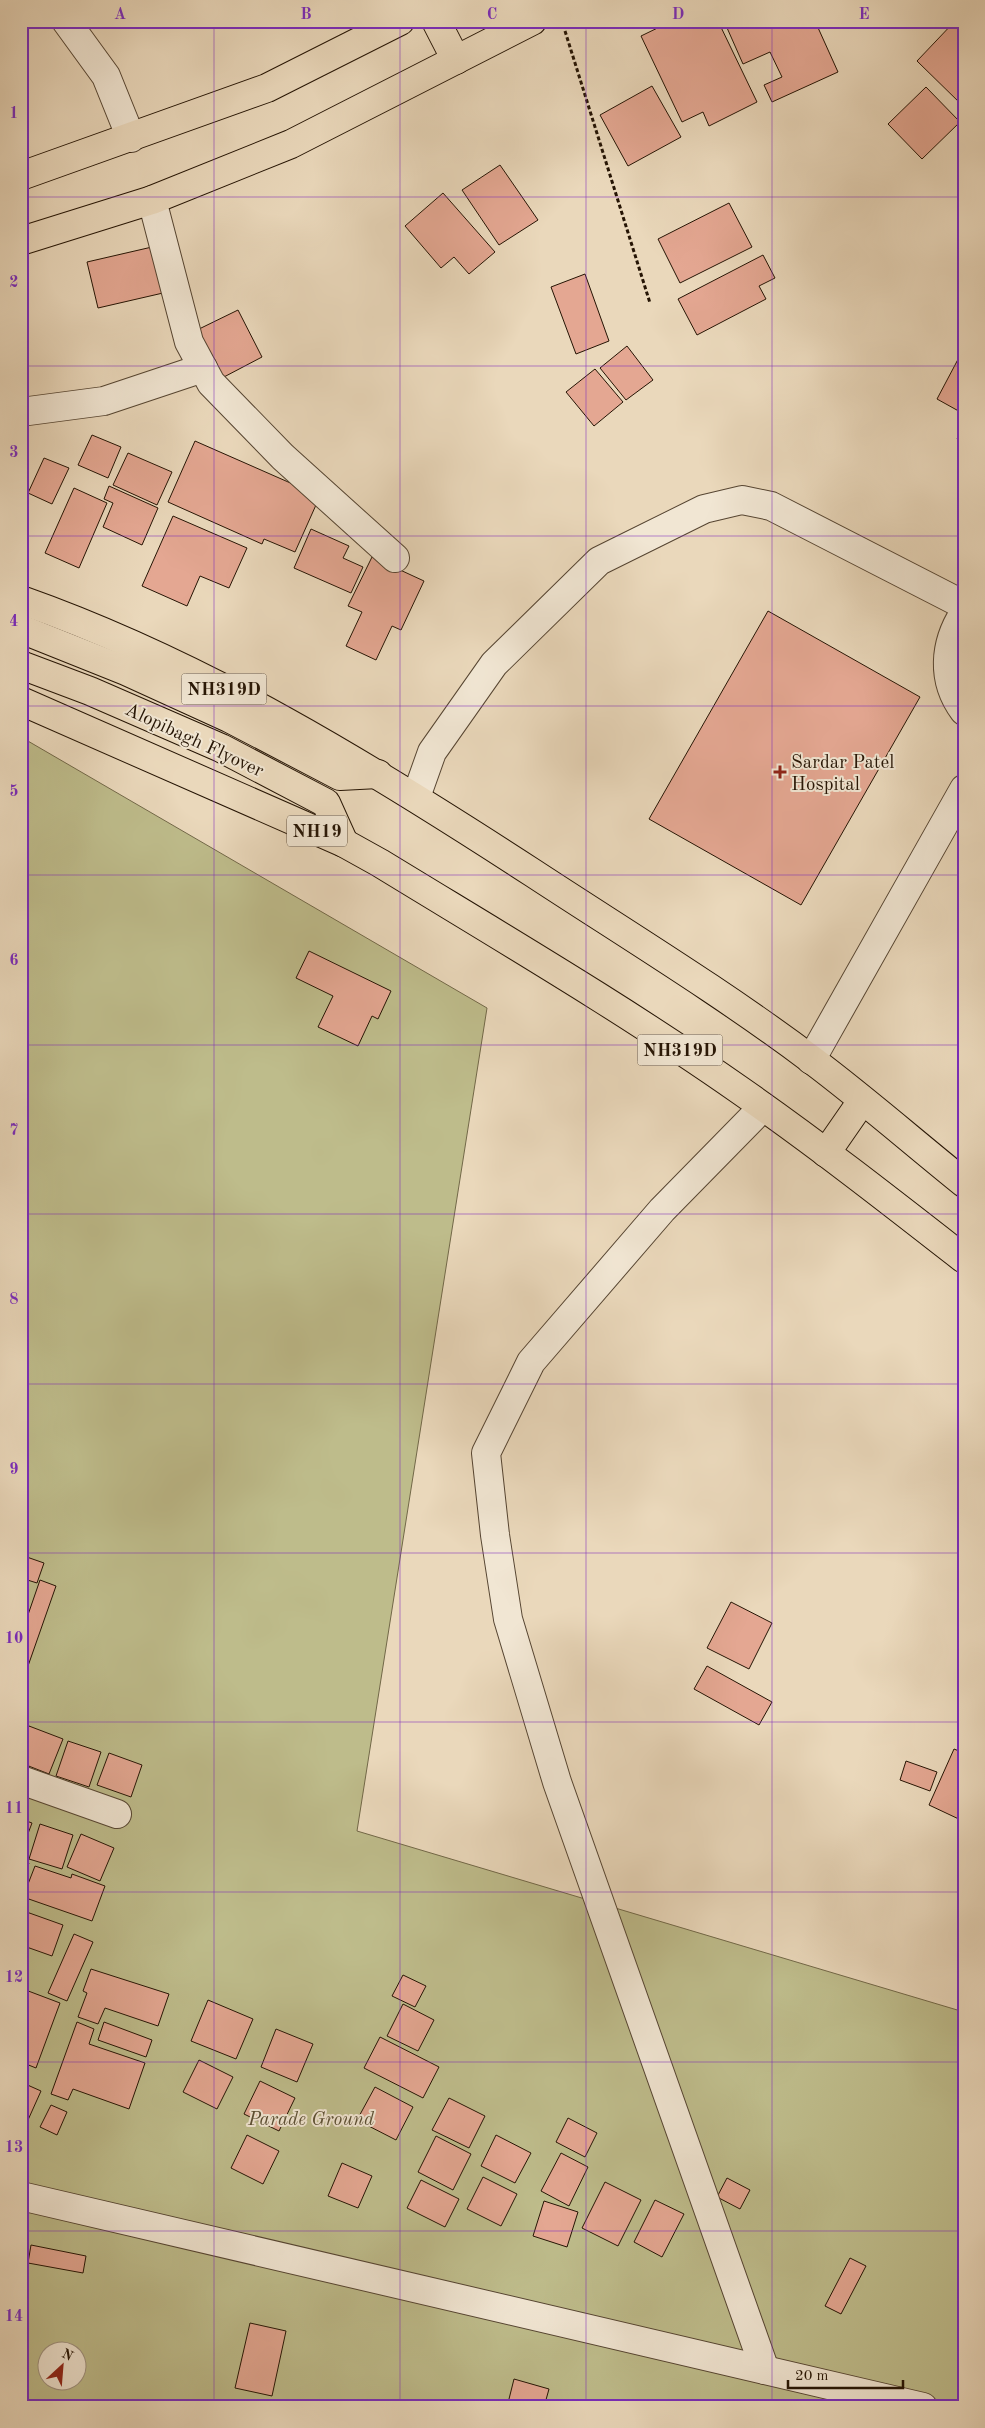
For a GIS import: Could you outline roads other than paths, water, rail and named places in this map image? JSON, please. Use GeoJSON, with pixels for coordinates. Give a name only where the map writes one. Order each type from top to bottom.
{"type":"FeatureCollection","features":[{"type":"Feature","properties":{"kind":"main road"},"geometry":{"type":"LineString","coordinates":[[21,176],[267,88],[400,21]]}},
{"type":"Feature","properties":{"kind":"main road"},"geometry":{"type":"LineString","coordinates":[[436,21],[456,60]]}},
{"type":"Feature","properties":{"kind":"main road"},"geometry":{"type":"LineString","coordinates":[[21,241],[152,200],[291,144],[532,21]]}},
{"type":"Feature","properties":{"kind":"main road","name":"NH319D"},"geometry":{"type":"LineString","coordinates":[[21,600],[60,613],[170,662],[295,724],[416,797],[688,975],[811,1060],[964,1183]]}},
{"type":"Feature","properties":{"kind":"main road","name":"Alopibagh Flyover"},"geometry":{"type":"LineString","coordinates":[[21,629],[126,671],[229,718],[340,776],[378,774]]}},
{"type":"Feature","properties":{"kind":"main road","name":"Alopibagh Flyover"},"geometry":{"type":"LineString","coordinates":[[21,665],[90,691],[222,748],[326,803],[344,843]]}},
{"type":"Feature","properties":{"kind":"main road","name":"NH19"},"geometry":{"type":"LineString","coordinates":[[21,701],[344,843],[380,863]]}},
{"type":"Feature","properties":{"kind":"main road","name":"NH319D"},"geometry":{"type":"LineString","coordinates":[[380,863],[599,996],[764,1108],[826,1153],[964,1260]]}},
{"type":"Feature","properties":{"kind":"main road"},"geometry":{"type":"LineString","coordinates":[[826,1153],[862,1101]]}},
{"type":"Feature","properties":{"kind":"street"},"geometry":{"type":"LineString","coordinates":[[66,21],[106,76],[131,138]]}},
{"type":"Feature","properties":{"kind":"street"},"geometry":{"type":"LineString","coordinates":[[152,200],[189,342],[211,383],[283,457],[395,558]]}},
{"type":"Feature","properties":{"kind":"street"},"geometry":{"type":"LineString","coordinates":[[21,412],[104,401],[203,368]]}},
{"type":"Feature","properties":{"kind":"street"},"geometry":{"type":"LineString","coordinates":[[416,797],[432,752],[494,664],[599,561],[704,509],[742,500],[771,506],[964,605]]}},
{"type":"Feature","properties":{"kind":"street"},"geometry":{"type":"LineString","coordinates":[[964,613],[954,628],[947,653],[948,678],[957,702],[964,711]]}},
{"type":"Feature","properties":{"kind":"street"},"geometry":{"type":"LineString","coordinates":[[811,1060],[964,788]]}},
{"type":"Feature","properties":{"kind":"street"},"geometry":{"type":"LineString","coordinates":[[764,1108],[662,1210],[531,1362],[486,1453],[495,1536],[508,1619],[557,1782],[765,2370]]}},
{"type":"Feature","properties":{"kind":"street"},"geometry":{"type":"LineString","coordinates":[[21,1780],[117,1814]]}},
{"type":"Feature","properties":{"kind":"street"},"geometry":{"type":"LineString","coordinates":[[21,2196],[923,2407]]}},
{"type":"Feature","properties":{"kind":"place","name":"Sardar Patel Hospital"},"geometry":{"type":"Point","coordinates":[780,772]}},
{"type":"Feature","properties":{"kind":"park label","name":"Parade Ground"},"geometry":{"type":"Point","coordinates":[311,2118]}}]}
